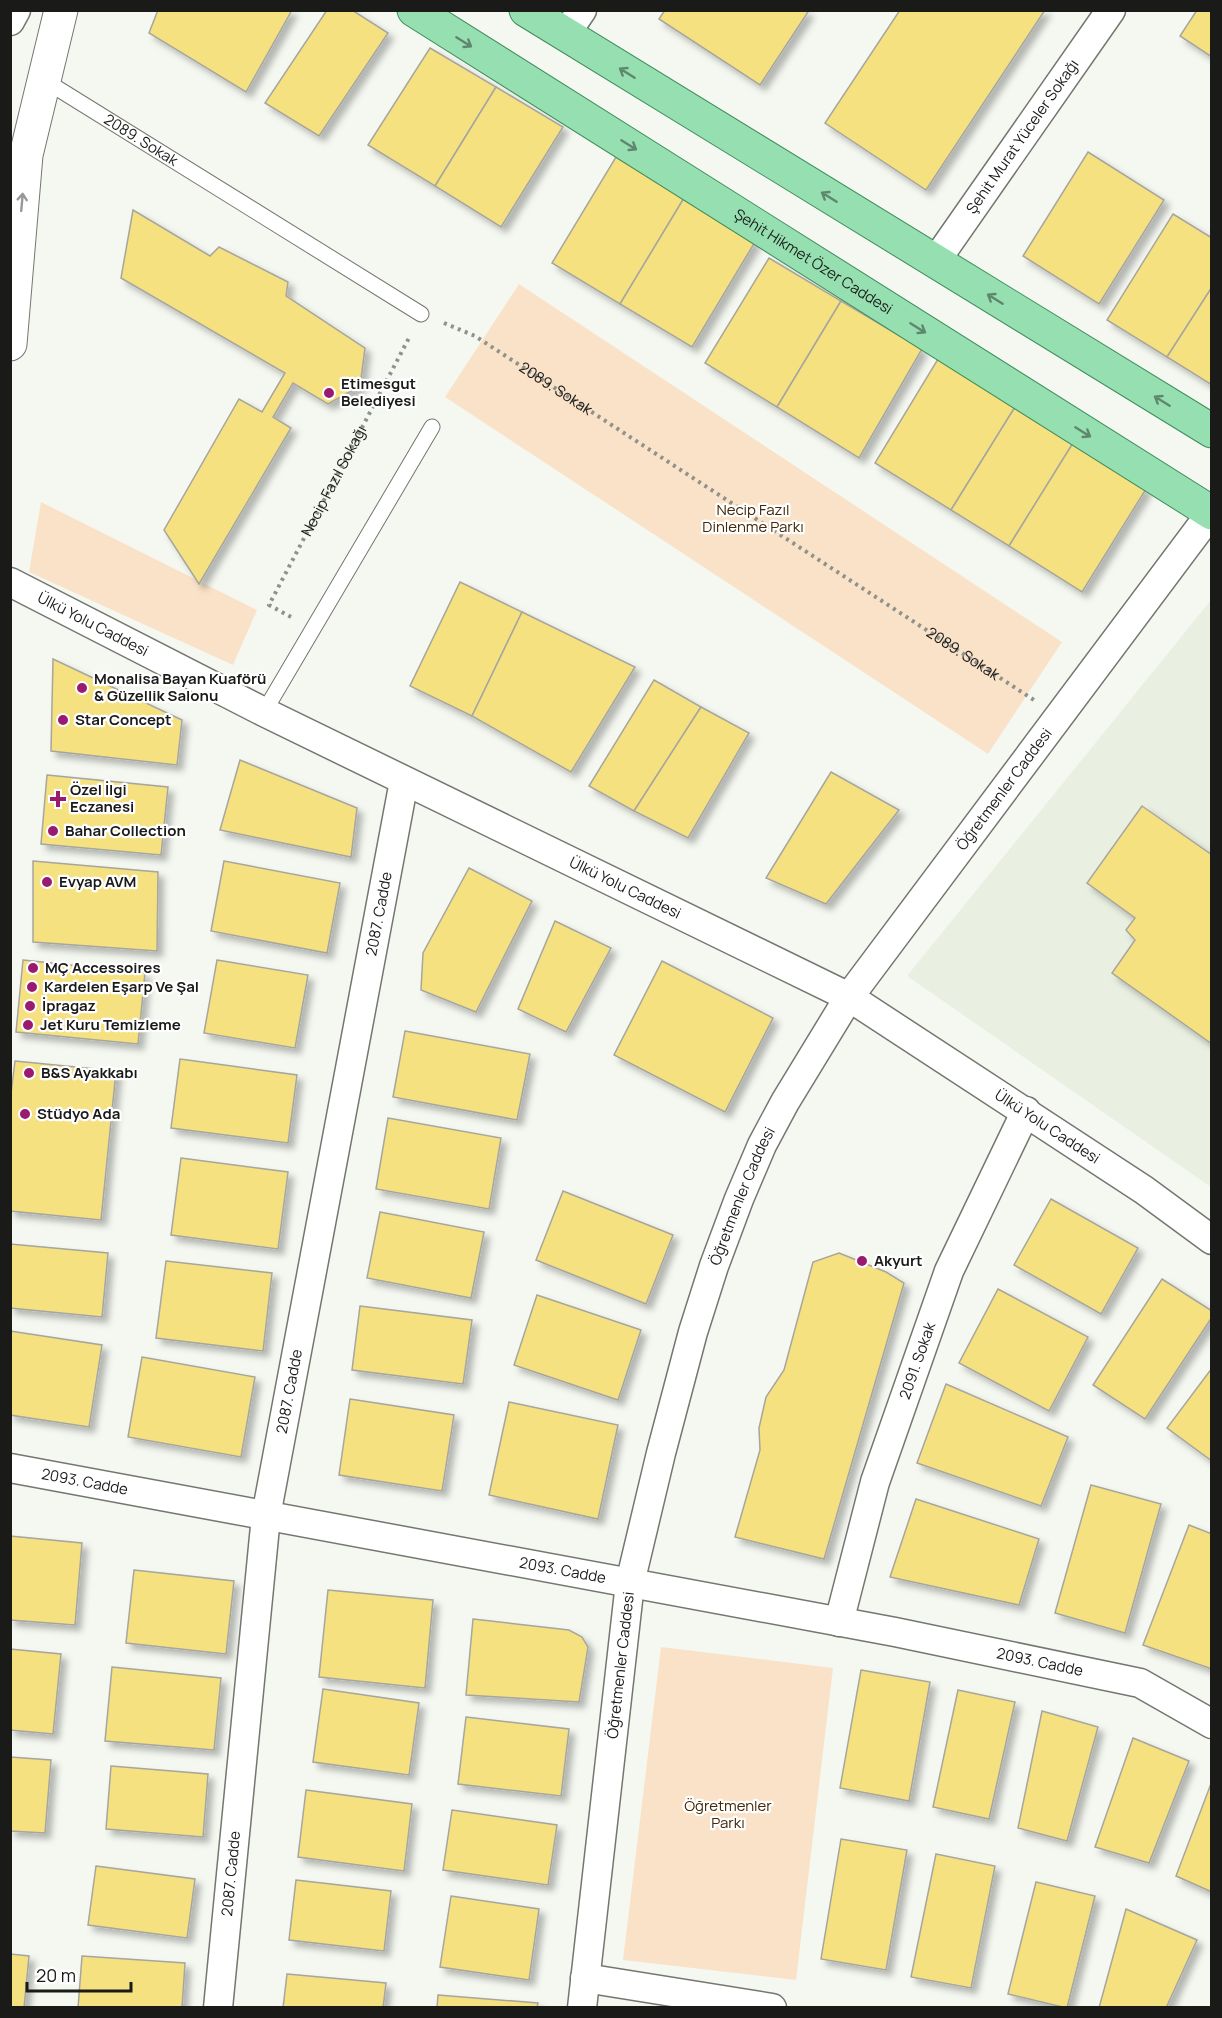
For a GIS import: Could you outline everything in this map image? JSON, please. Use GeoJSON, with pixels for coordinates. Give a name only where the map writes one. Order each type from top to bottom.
{"type":"FeatureCollection","features":[{"type":"Feature","properties":{"kind":"main road","name":"Şehit Hikmet Özer Caddesi"},"geometry":{"type":"LineString","coordinates":[[414,10],[1211,513]]}},
{"type":"Feature","properties":{"kind":"main road"},"geometry":{"type":"LineString","coordinates":[[526,10],[574,23],[935,262],[1212,431]]}},
{"type":"Feature","properties":{"kind":"street"},"geometry":{"type":"LineString","coordinates":[[10,21],[16,10]]}},
{"type":"Feature","properties":{"kind":"street"},"geometry":{"type":"LineString","coordinates":[[10,344],[26,156],[61,10]]}},
{"type":"Feature","properties":{"kind":"street","name":"Şehit Murat Yüceler Sokağı"},"geometry":{"type":"LineString","coordinates":[[935,262],[1110,10]]}},
{"type":"Feature","properties":{"kind":"street","name":"Öğretmenler Caddesi"},"geometry":{"type":"LineString","coordinates":[[582,2007],[630,1583],[660,1453],[714,1266],[738,1199],[762,1145],[849,997],[1211,513]]}},
{"type":"Feature","properties":{"kind":"street","name":"Ülkü Yolu Caddesi"},"geometry":{"type":"LineString","coordinates":[[10,582],[264,712],[849,997],[1026,1111],[1212,1240]]}},
{"type":"Feature","properties":{"kind":"street","name":"2087. Cadde"},"geometry":{"type":"LineString","coordinates":[[218,2007],[266,1515],[404,781]]}},
{"type":"Feature","properties":{"kind":"street","name":"2091. Sokak"},"geometry":{"type":"LineString","coordinates":[[839,1622],[875,1482],[949,1271],[1026,1111]]}},
{"type":"Feature","properties":{"kind":"street","name":"2093. Cadde"},"geometry":{"type":"LineString","coordinates":[[10,1468],[839,1622],[1140,1683],[1212,1724]]}},
{"type":"Feature","properties":{"kind":"street"},"geometry":{"type":"LineString","coordinates":[[585,1978],[772,2007]]}},
{"type":"Feature","properties":{"kind":"lane","name":"2089. Sokak"},"geometry":{"type":"LineString","coordinates":[[44,80],[421,314]]}},
{"type":"Feature","properties":{"kind":"lane"},"geometry":{"type":"LineString","coordinates":[[264,712],[432,427]]}},
{"type":"Feature","properties":{"kind":"path","name":"Necip Fazıl Sokağı"},"geometry":{"type":"LineString","coordinates":[[313,629],[269,605],[421,314]]}},
{"type":"Feature","properties":{"kind":"path","name":"2089. Sokak"},"geometry":{"type":"LineString","coordinates":[[421,314],[475,336],[1059,716]]}},
{"type":"Feature","properties":{"kind":"shaded area"},"geometry":{"type":"Polygon","coordinates":[[[1211,600],[1211,1187],[907,976],[1211,600]]]}},
{"type":"Feature","properties":{"kind":"green space","name":"Necip Fazıl Dinlenme Parkı"},"geometry":{"type":"Polygon","coordinates":[[[519,284],[1062,642],[988,754],[445,397],[519,284]]]}},
{"type":"Feature","properties":{"kind":"green space"},"geometry":{"type":"Polygon","coordinates":[[[41,502],[257,610],[233,665],[29,572],[41,502]]]}},
{"type":"Feature","properties":{"kind":"green space","name":"Öğretmenler Parkı"},"geometry":{"type":"Polygon","coordinates":[[[661,1647],[833,1668],[796,1980],[623,1960],[661,1647]]]}},
{"type":"Feature","properties":{"kind":"building"},"geometry":{"type":"Polygon","coordinates":[[[158,10],[292,10],[246,92],[149,33],[158,10]]]}},
{"type":"Feature","properties":{"kind":"building"},"geometry":{"type":"Polygon","coordinates":[[[327,10],[352,10],[388,33],[319,136],[265,103],[327,10]]]}},
{"type":"Feature","properties":{"kind":"building"},"geometry":{"type":"Polygon","coordinates":[[[665,10],[805,10],[808,12],[760,85],[659,19],[665,10]]]}},
{"type":"Feature","properties":{"kind":"building"},"geometry":{"type":"Polygon","coordinates":[[[900,10],[1045,10],[926,190],[825,123],[900,10]]]}},
{"type":"Feature","properties":{"kind":"building"},"geometry":{"type":"Polygon","coordinates":[[[1197,10],[1212,10],[1212,57],[1180,36],[1197,10]]]}},
{"type":"Feature","properties":{"kind":"building"},"geometry":{"type":"Polygon","coordinates":[[[430,48],[496,87],[435,186],[368,145],[430,48]]]}},
{"type":"Feature","properties":{"kind":"building"},"geometry":{"type":"Polygon","coordinates":[[[496,87],[563,127],[501,227],[435,186],[496,87]]]}},
{"type":"Feature","properties":{"kind":"building"},"geometry":{"type":"Polygon","coordinates":[[[1088,152],[1164,200],[1099,304],[1023,256],[1088,152]]]}},
{"type":"Feature","properties":{"kind":"building"},"geometry":{"type":"Polygon","coordinates":[[[616,157],[684,198],[620,304],[552,263],[616,157]]]}},
{"type":"Feature","properties":{"kind":"building"},"geometry":{"type":"Polygon","coordinates":[[[684,198],[755,242],[692,347],[620,304],[684,198]]]}},
{"type":"Feature","properties":{"kind":"building","name":"Etimesgut Belediyesi"},"geometry":{"type":"Polygon","coordinates":[[[133,210],[210,256],[219,247],[288,282],[286,296],[365,348],[360,386],[328,404],[293,383],[273,417],[291,428],[199,584],[164,530],[239,399],[262,412],[285,373],[121,278],[133,210]]]}},
{"type":"Feature","properties":{"kind":"building"},"geometry":{"type":"Polygon","coordinates":[[[1173,214],[1212,238],[1212,287],[1167,357],[1107,320],[1173,214]]]}},
{"type":"Feature","properties":{"kind":"building"},"geometry":{"type":"Polygon","coordinates":[[[769,258],[841,301],[777,407],[705,363],[769,258]]]}},
{"type":"Feature","properties":{"kind":"building"},"geometry":{"type":"Polygon","coordinates":[[[1212,287],[1212,385],[1167,357],[1212,287]]]}},
{"type":"Feature","properties":{"kind":"building"},"geometry":{"type":"Polygon","coordinates":[[[841,301],[922,349],[859,458],[777,407],[841,301]]]}},
{"type":"Feature","properties":{"kind":"building"},"geometry":{"type":"Polygon","coordinates":[[[938,359],[1015,407],[951,510],[875,463],[938,359]]]}},
{"type":"Feature","properties":{"kind":"building"},"geometry":{"type":"Polygon","coordinates":[[[1015,407],[1073,443],[1009,546],[951,510],[1015,407]]]}},
{"type":"Feature","properties":{"kind":"building"},"geometry":{"type":"Polygon","coordinates":[[[1073,443],[1146,489],[1082,592],[1009,546],[1073,443]]]}},
{"type":"Feature","properties":{"kind":"building"},"geometry":{"type":"Polygon","coordinates":[[[460,582],[522,612],[472,716],[410,686],[460,582]]]}},
{"type":"Feature","properties":{"kind":"building"},"geometry":{"type":"Polygon","coordinates":[[[522,612],[635,667],[571,772],[472,716],[522,612]]]}},
{"type":"Feature","properties":{"kind":"building"},"geometry":{"type":"Polygon","coordinates":[[[53,659],[182,720],[177,765],[51,751],[53,659]]]}},
{"type":"Feature","properties":{"kind":"building"},"geometry":{"type":"Polygon","coordinates":[[[654,680],[701,707],[634,811],[589,786],[654,680]]]}},
{"type":"Feature","properties":{"kind":"building"},"geometry":{"type":"Polygon","coordinates":[[[701,707],[749,733],[688,838],[634,811],[701,707]]]}},
{"type":"Feature","properties":{"kind":"building"},"geometry":{"type":"Polygon","coordinates":[[[240,760],[357,808],[351,857],[220,830],[240,760]]]}},
{"type":"Feature","properties":{"kind":"building"},"geometry":{"type":"Polygon","coordinates":[[[831,772],[899,810],[826,904],[766,878],[831,772]]]}},
{"type":"Feature","properties":{"kind":"building"},"geometry":{"type":"Polygon","coordinates":[[[47,775],[168,787],[161,855],[41,844],[47,775]]]}},
{"type":"Feature","properties":{"kind":"building"},"geometry":{"type":"Polygon","coordinates":[[[1142,806],[1212,855],[1212,1044],[1112,973],[1135,940],[1126,930],[1135,918],[1087,883],[1142,806]]]}},
{"type":"Feature","properties":{"kind":"building"},"geometry":{"type":"Polygon","coordinates":[[[33,861],[158,872],[157,951],[33,942],[33,861]]]}},
{"type":"Feature","properties":{"kind":"building"},"geometry":{"type":"Polygon","coordinates":[[[224,861],[340,883],[327,953],[211,931],[224,861]]]}},
{"type":"Feature","properties":{"kind":"building"},"geometry":{"type":"Polygon","coordinates":[[[469,868],[532,901],[476,1012],[421,990],[423,953],[469,868]]]}},
{"type":"Feature","properties":{"kind":"building"},"geometry":{"type":"Polygon","coordinates":[[[555,921],[611,948],[566,1032],[518,1009],[555,921]]]}},
{"type":"Feature","properties":{"kind":"building"},"geometry":{"type":"Polygon","coordinates":[[[23,960],[145,973],[138,1044],[16,1032],[23,960]]]}},
{"type":"Feature","properties":{"kind":"building"},"geometry":{"type":"Polygon","coordinates":[[[217,960],[308,975],[295,1048],[204,1033],[217,960]]]}},
{"type":"Feature","properties":{"kind":"building"},"geometry":{"type":"Polygon","coordinates":[[[662,961],[773,1018],[725,1112],[614,1055],[662,961]]]}},
{"type":"Feature","properties":{"kind":"building"},"geometry":{"type":"Polygon","coordinates":[[[405,1031],[530,1054],[517,1120],[393,1097],[405,1031]]]}},
{"type":"Feature","properties":{"kind":"building"},"geometry":{"type":"Polygon","coordinates":[[[180,1059],[297,1075],[288,1143],[171,1128],[180,1059]]]}},
{"type":"Feature","properties":{"kind":"building"},"geometry":{"type":"Polygon","coordinates":[[[15,1061],[116,1071],[101,1220],[10,1211],[10,1102],[15,1061]]]}},
{"type":"Feature","properties":{"kind":"building"},"geometry":{"type":"Polygon","coordinates":[[[388,1118],[501,1138],[489,1209],[376,1189],[388,1118]]]}},
{"type":"Feature","properties":{"kind":"building"},"geometry":{"type":"Polygon","coordinates":[[[181,1158],[288,1172],[278,1249],[171,1235],[181,1158]]]}},
{"type":"Feature","properties":{"kind":"building"},"geometry":{"type":"Polygon","coordinates":[[[563,1191],[673,1235],[646,1304],[536,1260],[563,1191]]]}},
{"type":"Feature","properties":{"kind":"building"},"geometry":{"type":"Polygon","coordinates":[[[1051,1199],[1138,1248],[1101,1314],[1014,1265],[1051,1199]]]}},
{"type":"Feature","properties":{"kind":"building"},"geometry":{"type":"Polygon","coordinates":[[[380,1212],[484,1232],[471,1298],[367,1278],[380,1212]]]}},
{"type":"Feature","properties":{"kind":"building"},"geometry":{"type":"Polygon","coordinates":[[[10,1244],[108,1253],[102,1317],[10,1308],[10,1244]]]}},
{"type":"Feature","properties":{"kind":"building"},"geometry":{"type":"Polygon","coordinates":[[[839,1253],[886,1272],[904,1283],[824,1559],[735,1537],[760,1450],[759,1428],[766,1397],[784,1370],[813,1262],[839,1253]]]}},
{"type":"Feature","properties":{"kind":"building"},"geometry":{"type":"Polygon","coordinates":[[[166,1261],[272,1273],[263,1351],[156,1338],[166,1261]]]}},
{"type":"Feature","properties":{"kind":"building"},"geometry":{"type":"Polygon","coordinates":[[[1162,1279],[1212,1311],[1212,1317],[1145,1419],[1093,1385],[1162,1279]]]}},
{"type":"Feature","properties":{"kind":"building"},"geometry":{"type":"Polygon","coordinates":[[[998,1289],[1088,1337],[1049,1411],[959,1363],[998,1289]]]}},
{"type":"Feature","properties":{"kind":"building"},"geometry":{"type":"Polygon","coordinates":[[[537,1295],[641,1330],[618,1400],[514,1365],[537,1295]]]}},
{"type":"Feature","properties":{"kind":"building"},"geometry":{"type":"Polygon","coordinates":[[[360,1306],[472,1320],[463,1384],[352,1370],[360,1306]]]}},
{"type":"Feature","properties":{"kind":"building"},"geometry":{"type":"Polygon","coordinates":[[[10,1331],[102,1345],[89,1427],[10,1415],[10,1331]]]}},
{"type":"Feature","properties":{"kind":"building"},"geometry":{"type":"Polygon","coordinates":[[[142,1357],[255,1377],[241,1457],[128,1437],[142,1357]]]}},
{"type":"Feature","properties":{"kind":"building"},"geometry":{"type":"Polygon","coordinates":[[[1212,1368],[1212,1461],[1167,1428],[1212,1368]]]}},
{"type":"Feature","properties":{"kind":"building"},"geometry":{"type":"Polygon","coordinates":[[[946,1384],[1068,1437],[1041,1506],[917,1463],[946,1384]]]}},
{"type":"Feature","properties":{"kind":"building"},"geometry":{"type":"Polygon","coordinates":[[[350,1399],[454,1415],[442,1491],[339,1475],[350,1399]]]}},
{"type":"Feature","properties":{"kind":"building"},"geometry":{"type":"Polygon","coordinates":[[[509,1402],[618,1425],[598,1519],[489,1495],[509,1402]]]}},
{"type":"Feature","properties":{"kind":"building"},"geometry":{"type":"Polygon","coordinates":[[[1091,1485],[1161,1504],[1125,1633],[1055,1613],[1091,1485]]]}},
{"type":"Feature","properties":{"kind":"building"},"geometry":{"type":"Polygon","coordinates":[[[916,1499],[1039,1539],[1019,1605],[890,1577],[916,1499]]]}},
{"type":"Feature","properties":{"kind":"building"},"geometry":{"type":"Polygon","coordinates":[[[1189,1525],[1212,1534],[1212,1669],[1143,1645],[1189,1525]]]}},
{"type":"Feature","properties":{"kind":"building"},"geometry":{"type":"Polygon","coordinates":[[[10,1536],[82,1543],[75,1625],[10,1620],[10,1536]]]}},
{"type":"Feature","properties":{"kind":"building"},"geometry":{"type":"Polygon","coordinates":[[[134,1570],[234,1581],[226,1654],[126,1643],[134,1570]]]}},
{"type":"Feature","properties":{"kind":"building"},"geometry":{"type":"Polygon","coordinates":[[[328,1590],[433,1600],[425,1688],[319,1677],[328,1590]]]}},
{"type":"Feature","properties":{"kind":"building"},"geometry":{"type":"Polygon","coordinates":[[[473,1619],[569,1630],[582,1637],[588,1647],[579,1702],[466,1695],[473,1619]]]}},
{"type":"Feature","properties":{"kind":"building"},"geometry":{"type":"Polygon","coordinates":[[[10,1649],[61,1654],[53,1734],[10,1730],[10,1649]]]}},
{"type":"Feature","properties":{"kind":"building"},"geometry":{"type":"Polygon","coordinates":[[[112,1667],[221,1678],[214,1750],[105,1741],[112,1667]]]}},
{"type":"Feature","properties":{"kind":"building"},"geometry":{"type":"Polygon","coordinates":[[[861,1670],[930,1682],[909,1801],[840,1788],[861,1670]]]}},
{"type":"Feature","properties":{"kind":"building"},"geometry":{"type":"Polygon","coordinates":[[[323,1689],[419,1703],[409,1775],[313,1762],[323,1689]]]}},
{"type":"Feature","properties":{"kind":"building"},"geometry":{"type":"Polygon","coordinates":[[[958,1690],[1015,1702],[989,1819],[933,1807],[958,1690]]]}},
{"type":"Feature","properties":{"kind":"building"},"geometry":{"type":"Polygon","coordinates":[[[1042,1711],[1098,1727],[1067,1841],[1018,1828],[1042,1711]]]}},
{"type":"Feature","properties":{"kind":"building"},"geometry":{"type":"Polygon","coordinates":[[[466,1717],[569,1729],[561,1796],[458,1784],[466,1717]]]}},
{"type":"Feature","properties":{"kind":"building"},"geometry":{"type":"Polygon","coordinates":[[[1133,1738],[1189,1761],[1149,1863],[1095,1847],[1133,1738]]]}},
{"type":"Feature","properties":{"kind":"building"},"geometry":{"type":"Polygon","coordinates":[[[10,1757],[51,1760],[45,1833],[10,1831],[10,1757]]]}},
{"type":"Feature","properties":{"kind":"building"},"geometry":{"type":"Polygon","coordinates":[[[111,1766],[208,1774],[203,1837],[106,1829],[111,1766]]]}},
{"type":"Feature","properties":{"kind":"building"},"geometry":{"type":"Polygon","coordinates":[[[1212,1781],[1212,1892],[1176,1876],[1212,1781]]]}},
{"type":"Feature","properties":{"kind":"building"},"geometry":{"type":"Polygon","coordinates":[[[306,1790],[412,1804],[404,1871],[298,1857],[306,1790]]]}},
{"type":"Feature","properties":{"kind":"building"},"geometry":{"type":"Polygon","coordinates":[[[452,1810],[557,1825],[548,1885],[443,1870],[452,1810]]]}},
{"type":"Feature","properties":{"kind":"building"},"geometry":{"type":"Polygon","coordinates":[[[841,1839],[907,1850],[886,1970],[821,1959],[841,1839]]]}},
{"type":"Feature","properties":{"kind":"building"},"geometry":{"type":"Polygon","coordinates":[[[936,1854],[995,1866],[971,1988],[911,1977],[936,1854]]]}},
{"type":"Feature","properties":{"kind":"building"},"geometry":{"type":"Polygon","coordinates":[[[96,1866],[195,1879],[187,1938],[88,1925],[96,1866]]]}},
{"type":"Feature","properties":{"kind":"building"},"geometry":{"type":"Polygon","coordinates":[[[296,1880],[391,1891],[384,1951],[289,1940],[296,1880]]]}},
{"type":"Feature","properties":{"kind":"building"},"geometry":{"type":"Polygon","coordinates":[[[1036,1882],[1095,1896],[1067,2008],[1008,1994],[1036,1882]]]}},
{"type":"Feature","properties":{"kind":"building"},"geometry":{"type":"Polygon","coordinates":[[[451,1896],[539,1909],[529,1980],[440,1967],[451,1896]]]}},
{"type":"Feature","properties":{"kind":"building"},"geometry":{"type":"Polygon","coordinates":[[[1126,1909],[1197,1940],[1166,2008],[1099,2008],[1126,1909]]]}},
{"type":"Feature","properties":{"kind":"building"},"geometry":{"type":"Polygon","coordinates":[[[10,1954],[29,1956],[24,2008],[10,2008],[10,1954]]]}},
{"type":"Feature","properties":{"kind":"building"},"geometry":{"type":"Polygon","coordinates":[[[82,1956],[185,1963],[182,2008],[78,2008],[82,1956]]]}},
{"type":"Feature","properties":{"kind":"building"},"geometry":{"type":"Polygon","coordinates":[[[287,1974],[386,1983],[383,2008],[283,2008],[287,1974]]]}},
{"type":"Feature","properties":{"kind":"building"},"geometry":{"type":"Polygon","coordinates":[[[438,1995],[538,2003],[537,2008],[437,2008],[438,1995]]]}},
{"type":"Feature","properties":{"kind":"place","name":"Etimesgut Belediyesi"},"geometry":{"type":"Point","coordinates":[329,393]}},
{"type":"Feature","properties":{"kind":"place","name":"Monalisa Bayan Kuaförü & Güzellik Salonu"},"geometry":{"type":"Point","coordinates":[82,688]}},
{"type":"Feature","properties":{"kind":"place","name":"Star Concept"},"geometry":{"type":"Point","coordinates":[63,720]}},
{"type":"Feature","properties":{"kind":"place","name":"Özel İlgi Eczanesi"},"geometry":{"type":"Point","coordinates":[58,799]}},
{"type":"Feature","properties":{"kind":"place","name":"Bahar Collection"},"geometry":{"type":"Point","coordinates":[53,831]}},
{"type":"Feature","properties":{"kind":"place","name":"Evyap AVM"},"geometry":{"type":"Point","coordinates":[47,882]}},
{"type":"Feature","properties":{"kind":"place","name":"MÇ Accessoires"},"geometry":{"type":"Point","coordinates":[33,968]}},
{"type":"Feature","properties":{"kind":"place","name":"Kardelen Eşarp Ve Şal"},"geometry":{"type":"Point","coordinates":[32,987]}},
{"type":"Feature","properties":{"kind":"place","name":"İpragaz"},"geometry":{"type":"Point","coordinates":[30,1006]}},
{"type":"Feature","properties":{"kind":"place","name":"Jet Kuru Temizleme"},"geometry":{"type":"Point","coordinates":[28,1025]}},
{"type":"Feature","properties":{"kind":"place","name":"B&S Ayakkabı"},"geometry":{"type":"Point","coordinates":[29,1073]}},
{"type":"Feature","properties":{"kind":"place","name":"Stüdyo Ada"},"geometry":{"type":"Point","coordinates":[25,1114]}},
{"type":"Feature","properties":{"kind":"place","name":"Akyurt"},"geometry":{"type":"Point","coordinates":[862,1261]}}]}
